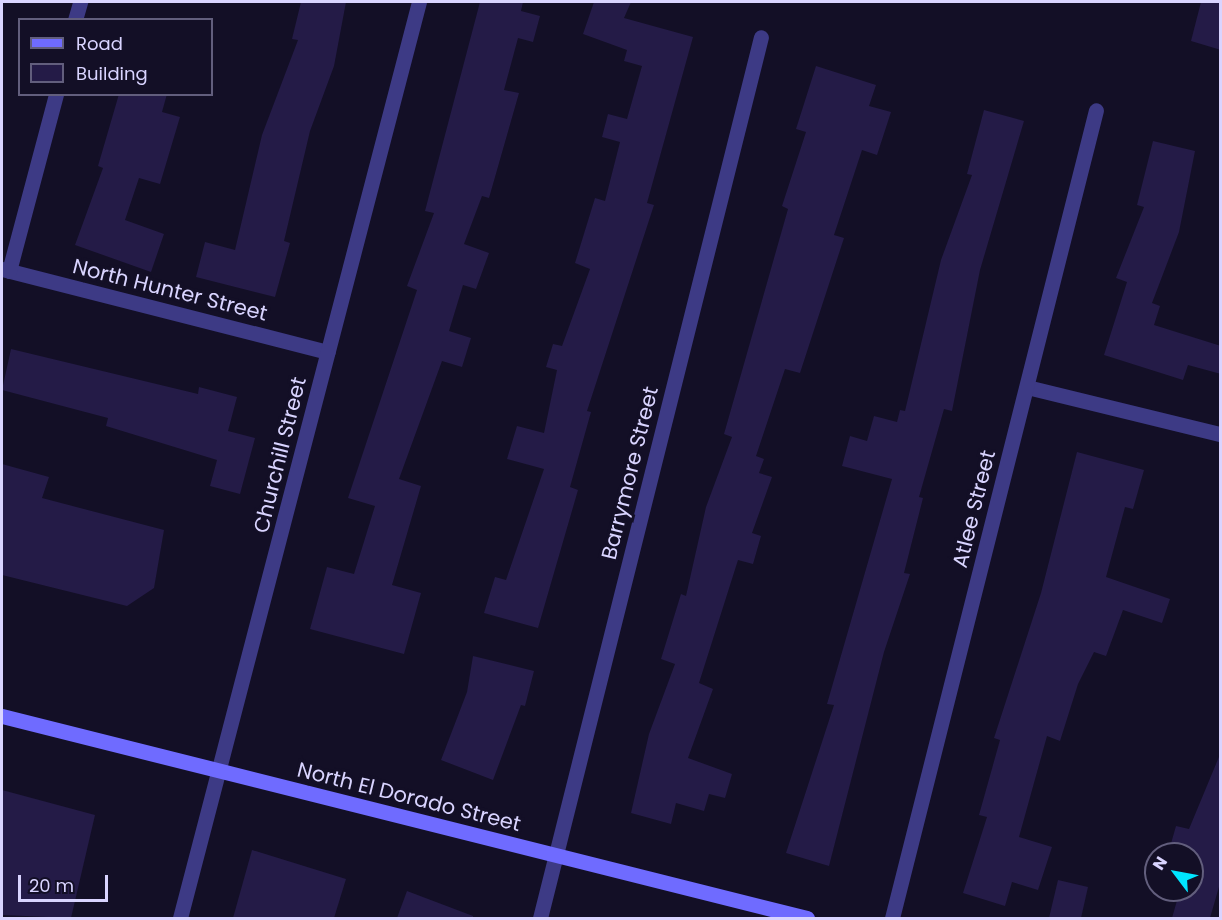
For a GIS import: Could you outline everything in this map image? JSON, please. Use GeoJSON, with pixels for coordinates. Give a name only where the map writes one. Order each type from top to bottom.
{"type":"FeatureCollection","features":[{"type":"Feature","properties":{"kind":"main road","name":"North El Dorado Street"},"geometry":{"type":"LineString","coordinates":[[2,716],[807,918]]}},
{"type":"Feature","properties":{"kind":"street"},"geometry":{"type":"LineString","coordinates":[[76,18],[80,2]]}},
{"type":"Feature","properties":{"kind":"street","name":"Churchill Street"},"geometry":{"type":"LineString","coordinates":[[180,918],[419,2]]}},
{"type":"Feature","properties":{"kind":"street","name":"Barrymore Street"},"geometry":{"type":"LineString","coordinates":[[540,918],[761,37]]}},
{"type":"Feature","properties":{"kind":"street"},"geometry":{"type":"LineString","coordinates":[[5,270],[55,96]]}},
{"type":"Feature","properties":{"kind":"street","name":"Atlee Street"},"geometry":{"type":"LineString","coordinates":[[892,918],[1096,110]]}},
{"type":"Feature","properties":{"kind":"street","name":"North Hunter Street"},"geometry":{"type":"LineString","coordinates":[[5,270],[328,352]]}},
{"type":"Feature","properties":{"kind":"street"},"geometry":{"type":"LineString","coordinates":[[1027,387],[1221,434]]}},
{"type":"Feature","properties":{"kind":"building"},"geometry":{"type":"Polygon","coordinates":[[[301,2],[346,2],[334,66],[310,131],[284,241],[290,243],[275,297],[196,277],[205,242],[235,250],[262,135],[298,40],[292,39],[301,2]]]}},
{"type":"Feature","properties":{"kind":"building"},"geometry":{"type":"Polygon","coordinates":[[[480,2],[523,2],[521,11],[540,16],[533,42],[518,38],[504,90],[519,93],[489,198],[482,196],[464,244],[489,253],[476,289],[463,285],[449,331],[471,338],[462,367],[442,361],[399,479],[421,486],[392,585],[421,593],[404,654],[310,629],[327,567],[354,574],[375,506],[348,498],[417,290],[407,286],[434,213],[425,211],[480,2]]]}},
{"type":"Feature","properties":{"kind":"building"},"geometry":{"type":"Polygon","coordinates":[[[594,2],[631,2],[624,18],[693,37],[647,203],[654,205],[587,411],[591,412],[570,487],[578,490],[538,628],[484,613],[495,577],[506,580],[544,469],[507,459],[517,426],[544,433],[557,370],[546,367],[553,344],[562,346],[590,269],[575,263],[595,198],[605,201],[620,142],[602,137],[608,114],[627,119],[642,66],[624,61],[627,50],[583,34],[594,2]]]}},
{"type":"Feature","properties":{"kind":"building"},"geometry":{"type":"Polygon","coordinates":[[[1201,2],[1221,2],[1221,50],[1191,41],[1201,2]]]}},
{"type":"Feature","properties":{"kind":"building"},"geometry":{"type":"Polygon","coordinates":[[[816,66],[876,85],[869,106],[891,112],[877,155],[862,150],[834,235],[844,238],[800,373],[785,369],[756,456],[764,459],[759,473],[772,477],[752,533],[761,536],[753,564],[738,560],[699,683],[713,689],[688,758],[732,774],[725,798],[709,794],[704,811],[676,803],[671,824],[631,813],[649,734],[675,664],[661,659],[681,594],[686,596],[706,507],[732,437],[724,434],[788,209],[782,206],[806,132],[796,129],[816,66]]]}},
{"type":"Feature","properties":{"kind":"building"},"geometry":{"type":"Polygon","coordinates":[[[118,96],[166,96],[162,112],[180,117],[160,184],[139,178],[125,220],[164,234],[151,272],[75,245],[103,168],[98,166],[118,96]]]}},
{"type":"Feature","properties":{"kind":"building"},"geometry":{"type":"Polygon","coordinates":[[[984,110],[1024,121],[980,270],[952,411],[944,409],[919,497],[923,498],[904,573],[910,574],[884,652],[829,866],[786,853],[834,705],[827,704],[892,479],[842,466],[850,436],[867,441],[874,416],[897,422],[900,410],[905,411],[941,260],[972,175],[967,174],[984,110]]]}},
{"type":"Feature","properties":{"kind":"building"},"geometry":{"type":"Polygon","coordinates":[[[1153,141],[1195,151],[1179,232],[1152,303],[1160,306],[1154,325],[1221,346],[1221,374],[1188,365],[1183,380],[1104,355],[1127,282],[1116,278],[1144,207],[1137,205],[1153,141]]]}},
{"type":"Feature","properties":{"kind":"building"},"geometry":{"type":"Polygon","coordinates":[[[11,349],[198,394],[199,387],[237,397],[228,431],[255,438],[240,494],[210,486],[217,460],[106,426],[108,418],[2,390],[11,349]]]}},
{"type":"Feature","properties":{"kind":"building"},"geometry":{"type":"Polygon","coordinates":[[[1077,452],[1144,470],[1133,509],[1125,507],[1106,577],[1170,599],[1162,623],[1123,610],[1106,656],[1094,652],[1078,684],[1060,741],[1047,736],[1019,837],[1052,847],[1038,890],[1012,882],[1005,906],[963,893],[987,817],[979,815],[1000,740],[994,738],[1041,593],[1077,452]]]}},
{"type":"Feature","properties":{"kind":"building"},"geometry":{"type":"Polygon","coordinates":[[[2,464],[49,477],[42,498],[164,530],[154,588],[127,606],[2,575],[2,464]]]}},
{"type":"Feature","properties":{"kind":"building"},"geometry":{"type":"Polygon","coordinates":[[[473,656],[534,671],[525,706],[521,705],[493,780],[441,760],[467,692],[473,656]]]}},
{"type":"Feature","properties":{"kind":"building"},"geometry":{"type":"Polygon","coordinates":[[[1221,752],[1221,880],[1210,918],[1172,918],[1177,902],[1204,902],[1204,842],[1171,842],[1176,826],[1189,829],[1221,752]]]}},
{"type":"Feature","properties":{"kind":"building"},"geometry":{"type":"Polygon","coordinates":[[[2,790],[95,815],[71,918],[2,915],[2,790]]]}},
{"type":"Feature","properties":{"kind":"building"},"geometry":{"type":"Polygon","coordinates":[[[252,850],[346,879],[334,918],[233,918],[252,850]]]}},
{"type":"Feature","properties":{"kind":"building"},"geometry":{"type":"Polygon","coordinates":[[[1058,880],[1088,887],[1081,918],[1049,918],[1058,880]]]}},
{"type":"Feature","properties":{"kind":"building"},"geometry":{"type":"Polygon","coordinates":[[[407,891],[473,916],[473,918],[397,918],[407,891]]]}}]}
